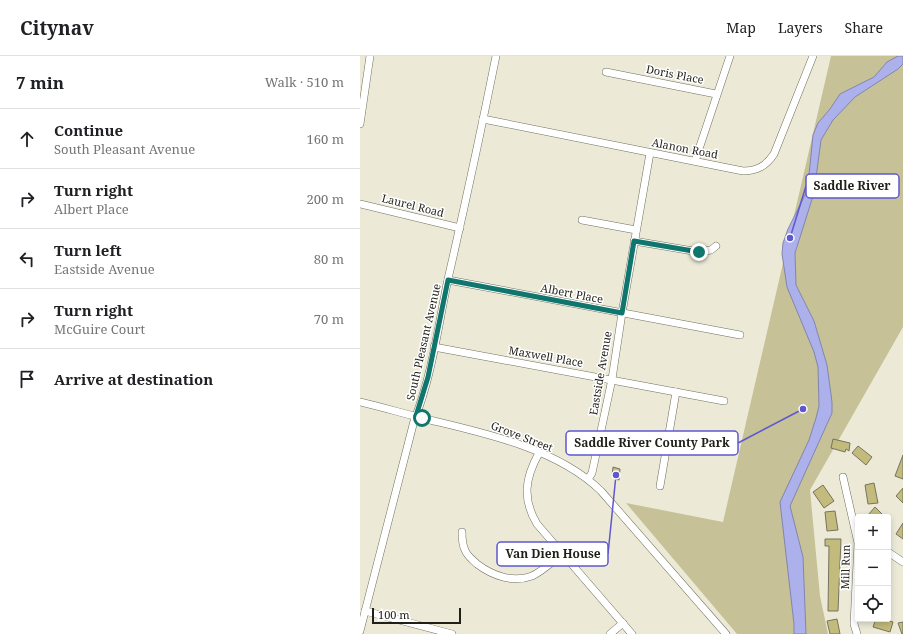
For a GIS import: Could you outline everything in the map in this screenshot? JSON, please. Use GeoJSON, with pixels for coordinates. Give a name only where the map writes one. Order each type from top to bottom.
{"type":"FeatureCollection","features":[{"type":"Feature","properties":{"kind":"street"},"geometry":{"type":"LineString","coordinates":[[360,124],[361,106],[370,56]]}},
{"type":"Feature","properties":{"kind":"street","name":"South Pleasant Avenue"},"geometry":{"type":"LineString","coordinates":[[360,631],[434,347],[496,56]]}},
{"type":"Feature","properties":{"kind":"street"},"geometry":{"type":"LineString","coordinates":[[695,161],[716,94],[730,56]]}},
{"type":"Feature","properties":{"kind":"street","name":"Alanon Road"},"geometry":{"type":"LineString","coordinates":[[483,119],[743,171],[750,171],[758,168],[770,160],[778,148],[813,56]]}},
{"type":"Feature","properties":{"kind":"street","name":"Doris Place"},"geometry":{"type":"LineString","coordinates":[[606,72],[716,94]]}},
{"type":"Feature","properties":{"kind":"street","name":"Eastside Avenue"},"geometry":{"type":"LineString","coordinates":[[588,479],[592,473],[612,380],[650,152]]}},
{"type":"Feature","properties":{"kind":"street","name":"Laurel Road"},"geometry":{"type":"LineString","coordinates":[[360,204],[460,228]]}},
{"type":"Feature","properties":{"kind":"street"},"geometry":{"type":"LineString","coordinates":[[582,220],[636,230]]}},
{"type":"Feature","properties":{"kind":"street"},"geometry":{"type":"LineString","coordinates":[[634,241],[699,252],[711,250],[716,246]]}},
{"type":"Feature","properties":{"kind":"street","name":"Albert Place"},"geometry":{"type":"LineString","coordinates":[[448,280],[740,335]]}},
{"type":"Feature","properties":{"kind":"street","name":"Maxwell Place"},"geometry":{"type":"LineString","coordinates":[[434,347],[724,401]]}},
{"type":"Feature","properties":{"kind":"street"},"geometry":{"type":"LineString","coordinates":[[660,486],[676,392]]}},
{"type":"Feature","properties":{"kind":"street","name":"Grove Street"},"geometry":{"type":"LineString","coordinates":[[360,402],[503,438],[539,452],[588,479],[601,491],[726,634]]}},
{"type":"Feature","properties":{"kind":"street"},"geometry":{"type":"LineString","coordinates":[[539,452],[530,471],[527,498],[529,508],[537,524],[632,634]]}},
{"type":"Feature","properties":{"kind":"street","name":"Mill Run"},"geometry":{"type":"LineString","coordinates":[[843,478],[855,530]]}},
{"type":"Feature","properties":{"kind":"street"},"geometry":{"type":"LineString","coordinates":[[462,532],[462,542],[465,552],[472,560],[493,574],[506,578],[515,579],[532,576],[562,554]]}},
{"type":"Feature","properties":{"kind":"street","name":"Mill Run"},"geometry":{"type":"LineString","coordinates":[[857,634],[854,624],[858,550]]}},
{"type":"Feature","properties":{"kind":"street"},"geometry":{"type":"LineString","coordinates":[[891,554],[903,562]]}},
{"type":"Feature","properties":{"kind":"street"},"geometry":{"type":"LineString","coordinates":[[365,611],[452,634]]}},
{"type":"Feature","properties":{"kind":"street"},"geometry":{"type":"LineString","coordinates":[[610,634],[622,623]]}},
{"type":"Feature","properties":{"kind":"shaded area"},"geometry":{"type":"Polygon","coordinates":[[[831,56],[903,56],[903,327],[810,490],[820,596],[828,634],[737,634],[626,503],[723,522],[831,56]]]}},
{"type":"Feature","properties":{"kind":"water"},"geometry":{"type":"Polygon","coordinates":[[[898,56],[903,56],[903,64],[898,69],[855,97],[833,120],[821,140],[814,193],[795,253],[796,285],[814,321],[827,365],[832,413],[790,506],[803,557],[806,634],[794,634],[780,502],[809,440],[816,418],[819,406],[818,367],[814,352],[787,287],[782,254],[783,243],[788,229],[806,193],[813,135],[818,123],[840,94],[874,77],[887,62],[898,56]]]}},
{"type":"Feature","properties":{"kind":"building"},"geometry":{"type":"Polygon","coordinates":[[[833,439],[850,443],[849,451],[846,449],[845,452],[831,448],[833,439]]]}},
{"type":"Feature","properties":{"kind":"building"},"geometry":{"type":"Polygon","coordinates":[[[858,446],[872,457],[866,465],[852,453],[858,446]]]}},
{"type":"Feature","properties":{"kind":"building"},"geometry":{"type":"Polygon","coordinates":[[[903,455],[903,479],[895,476],[903,455]]]}},
{"type":"Feature","properties":{"kind":"building"},"geometry":{"type":"Polygon","coordinates":[[[613,467],[620,469],[619,480],[612,476],[613,467]]]}},
{"type":"Feature","properties":{"kind":"building"},"geometry":{"type":"Polygon","coordinates":[[[874,483],[878,503],[868,504],[865,485],[874,483]]]}},
{"type":"Feature","properties":{"kind":"building"},"geometry":{"type":"Polygon","coordinates":[[[823,485],[834,501],[824,508],[813,492],[823,485]]]}},
{"type":"Feature","properties":{"kind":"building"},"geometry":{"type":"Polygon","coordinates":[[[903,488],[903,503],[896,496],[903,488]]]}},
{"type":"Feature","properties":{"kind":"building"},"geometry":{"type":"Polygon","coordinates":[[[875,507],[882,514],[869,514],[875,507]]]}},
{"type":"Feature","properties":{"kind":"building"},"geometry":{"type":"Polygon","coordinates":[[[835,511],[838,530],[827,531],[825,512],[835,511]]]}},
{"type":"Feature","properties":{"kind":"building"},"geometry":{"type":"Polygon","coordinates":[[[903,523],[903,539],[896,534],[903,523]]]}},
{"type":"Feature","properties":{"kind":"building"},"geometry":{"type":"Polygon","coordinates":[[[825,539],[841,539],[838,611],[828,611],[829,546],[825,546],[825,539]]]}},
{"type":"Feature","properties":{"kind":"building"},"geometry":{"type":"Polygon","coordinates":[[[837,619],[840,634],[830,634],[827,621],[837,619]]]}},
{"type":"Feature","properties":{"kind":"building"},"geometry":{"type":"Polygon","coordinates":[[[875,622],[893,622],[890,632],[873,627],[875,622]]]}},
{"type":"Feature","properties":{"kind":"building"},"geometry":{"type":"Polygon","coordinates":[[[903,622],[903,634],[902,634],[898,623],[903,622]]]}},
{"type":"Feature","properties":{"kind":"place","name":"Saddle River"},"geometry":{"type":"Point","coordinates":[790,238]}},
{"type":"Feature","properties":{"kind":"place","name":"Saddle River County Park"},"geometry":{"type":"Point","coordinates":[803,409]}},
{"type":"Feature","properties":{"kind":"place","name":"Van Dien House"},"geometry":{"type":"Point","coordinates":[616,475]}},
{"type":"Feature","properties":{"kind":"route"},"geometry":{"type":"LineString","coordinates":[[422,418],[416,416],[419,411],[428,377],[448,280],[622,313],[634,241],[699,252]]}}]}
